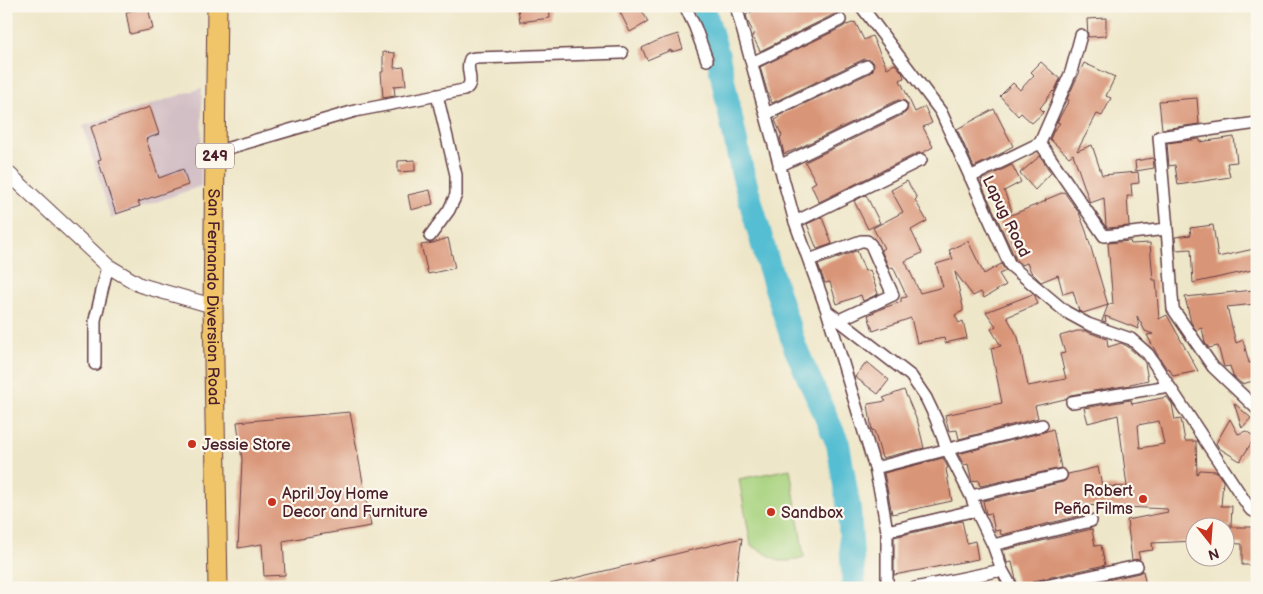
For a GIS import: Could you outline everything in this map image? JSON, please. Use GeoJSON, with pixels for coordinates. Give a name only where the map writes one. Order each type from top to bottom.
{"type":"FeatureCollection","features":[{"type":"Feature","properties":{"kind":"highway","name":"San Fernando Diversion Road"},"geometry":{"type":"LineString","coordinates":[[217,6],[213,306],[218,588]]}},
{"type":"Feature","properties":{"kind":"street"},"geometry":{"type":"LineString","coordinates":[[685,6],[707,60]]}},
{"type":"Feature","properties":{"kind":"street","name":"Lapug Road"},"geometry":{"type":"LineString","coordinates":[[861,6],[940,112],[1010,265],[1066,312],[1088,324],[1131,339],[1148,354],[1250,509],[1257,513]]}},
{"type":"Feature","properties":{"kind":"street"},"geometry":{"type":"LineString","coordinates":[[740,8],[752,63],[795,222],[856,400],[875,468],[886,531],[887,588]]}},
{"type":"Feature","properties":{"kind":"street"},"geometry":{"type":"LineString","coordinates":[[752,63],[840,20]]}},
{"type":"Feature","properties":{"kind":"street"},"geometry":{"type":"LineString","coordinates":[[970,177],[1040,143],[1071,72],[1081,35]]}},
{"type":"Feature","properties":{"kind":"street"},"geometry":{"type":"LineString","coordinates":[[215,152],[355,111],[464,90],[469,88],[470,84],[467,64],[470,60],[476,58],[622,53]]}},
{"type":"Feature","properties":{"kind":"street"},"geometry":{"type":"LineString","coordinates":[[766,114],[867,66]]}},
{"type":"Feature","properties":{"kind":"street"},"geometry":{"type":"LineString","coordinates":[[430,236],[449,210],[456,195],[456,175],[437,95]]}},
{"type":"Feature","properties":{"kind":"street"},"geometry":{"type":"LineString","coordinates":[[779,166],[901,107]]}},
{"type":"Feature","properties":{"kind":"street"},"geometry":{"type":"LineString","coordinates":[[1257,124],[1159,137],[1173,309],[1213,367],[1257,408]]}},
{"type":"Feature","properties":{"kind":"street"},"geometry":{"type":"LineString","coordinates":[[1040,143],[1104,236],[1166,229]]}},
{"type":"Feature","properties":{"kind":"street"},"geometry":{"type":"LineString","coordinates":[[795,222],[922,160]]}},
{"type":"Feature","properties":{"kind":"street"},"geometry":{"type":"LineString","coordinates":[[6,171],[108,266],[140,285],[213,306]]}},
{"type":"Feature","properties":{"kind":"street"},"geometry":{"type":"LineString","coordinates":[[809,260],[861,241],[867,241],[871,246],[892,295],[839,320]]}},
{"type":"Feature","properties":{"kind":"street"},"geometry":{"type":"LineString","coordinates":[[94,364],[95,320],[108,266]]}},
{"type":"Feature","properties":{"kind":"street"},"geometry":{"type":"LineString","coordinates":[[827,311],[911,376],[926,398],[947,449],[972,496],[976,510],[1002,570],[1012,588]]}},
{"type":"Feature","properties":{"kind":"street"},"geometry":{"type":"LineString","coordinates":[[1072,402],[1170,386]]}},
{"type":"Feature","properties":{"kind":"street"},"geometry":{"type":"LineString","coordinates":[[875,468],[1042,425]]}},
{"type":"Feature","properties":{"kind":"street"},"geometry":{"type":"LineString","coordinates":[[972,496],[1061,475]]}},
{"type":"Feature","properties":{"kind":"street"},"geometry":{"type":"LineString","coordinates":[[886,531],[976,510]]}},
{"type":"Feature","properties":{"kind":"street"},"geometry":{"type":"LineString","coordinates":[[992,545],[1091,521]]}},
{"type":"Feature","properties":{"kind":"street"},"geometry":{"type":"LineString","coordinates":[[1036,588],[1137,566]]}},
{"type":"Feature","properties":{"kind":"street"},"geometry":{"type":"LineString","coordinates":[[915,588],[1002,570]]}},
{"type":"Feature","properties":{"kind":"shaded area"},"geometry":{"type":"Polygon","coordinates":[[[202,88],[201,186],[111,218],[83,126],[202,88]]]}},
{"type":"Feature","properties":{"kind":"green space","name":"Sandbox"},"geometry":{"type":"Polygon","coordinates":[[[790,469],[804,557],[789,561],[779,561],[751,545],[739,479],[790,469]]]}},
{"type":"Feature","properties":{"kind":"building"},"geometry":{"type":"Polygon","coordinates":[[[549,6],[550,18],[520,22],[518,8],[549,6]]]}},
{"type":"Feature","properties":{"kind":"building"},"geometry":{"type":"Polygon","coordinates":[[[617,6],[640,6],[648,22],[630,32],[617,6]]]}},
{"type":"Feature","properties":{"kind":"building"},"geometry":{"type":"Polygon","coordinates":[[[763,6],[838,6],[841,13],[837,13],[760,51],[752,35],[754,34],[746,15],[763,6]]]}},
{"type":"Feature","properties":{"kind":"building"},"geometry":{"type":"Polygon","coordinates":[[[148,7],[153,29],[130,34],[126,12],[148,7]]]}},
{"type":"Feature","properties":{"kind":"building"},"geometry":{"type":"Polygon","coordinates":[[[1106,18],[1106,36],[1088,37],[1087,19],[1106,18]]]}},
{"type":"Feature","properties":{"kind":"building"},"geometry":{"type":"Polygon","coordinates":[[[855,22],[864,40],[872,36],[887,68],[895,64],[902,72],[904,78],[900,80],[915,112],[925,107],[932,123],[923,127],[933,147],[819,202],[811,185],[816,182],[805,162],[904,114],[907,111],[908,104],[905,101],[898,100],[784,154],[780,137],[782,136],[775,120],[779,118],[778,116],[870,73],[873,70],[874,63],[871,60],[864,59],[772,103],[760,67],[847,24],[855,22]]]}},
{"type":"Feature","properties":{"kind":"building"},"geometry":{"type":"Polygon","coordinates":[[[678,34],[683,49],[671,52],[671,50],[647,60],[642,48],[678,34]]]}},
{"type":"Feature","properties":{"kind":"building"},"geometry":{"type":"Polygon","coordinates":[[[383,52],[395,53],[394,68],[404,67],[406,85],[394,86],[395,96],[383,98],[381,72],[383,72],[383,52]]]}},
{"type":"Feature","properties":{"kind":"building"},"geometry":{"type":"Polygon","coordinates":[[[1041,62],[1060,79],[1054,92],[1040,108],[1044,112],[1032,123],[1021,113],[1018,116],[1000,96],[1013,83],[1020,90],[1034,75],[1031,72],[1041,62]]]}},
{"type":"Feature","properties":{"kind":"building"},"geometry":{"type":"Polygon","coordinates":[[[1084,63],[1115,77],[1106,96],[1111,98],[1102,116],[1097,114],[1077,151],[1092,145],[1102,175],[1138,172],[1139,183],[1131,184],[1132,196],[1127,196],[1129,226],[1108,228],[1106,226],[1104,198],[1090,203],[1073,154],[1069,157],[1050,139],[1060,123],[1057,122],[1069,100],[1067,99],[1084,63]]]}},
{"type":"Feature","properties":{"kind":"building"},"geometry":{"type":"Polygon","coordinates":[[[1197,98],[1199,124],[1162,129],[1159,101],[1197,98]]]}},
{"type":"Feature","properties":{"kind":"building"},"geometry":{"type":"Polygon","coordinates":[[[150,107],[159,134],[146,139],[159,178],[183,169],[188,185],[138,202],[140,206],[116,214],[98,160],[101,159],[91,127],[150,107]]]}},
{"type":"Feature","properties":{"kind":"building"},"geometry":{"type":"Polygon","coordinates":[[[994,109],[1013,146],[974,167],[957,129],[994,109]]]}},
{"type":"Feature","properties":{"kind":"building"},"geometry":{"type":"Polygon","coordinates":[[[1234,137],[1237,162],[1227,163],[1230,177],[1178,185],[1175,165],[1169,166],[1167,143],[1200,139],[1200,142],[1234,137]]]}},
{"type":"Feature","properties":{"kind":"building"},"geometry":{"type":"Polygon","coordinates":[[[1040,156],[1051,173],[1035,190],[1020,173],[1040,156]]]}},
{"type":"Feature","properties":{"kind":"building"},"geometry":{"type":"Polygon","coordinates":[[[1153,158],[1154,168],[1136,171],[1135,161],[1153,158]]]}},
{"type":"Feature","properties":{"kind":"building"},"geometry":{"type":"Polygon","coordinates":[[[415,160],[415,171],[398,172],[398,161],[415,160]]]}},
{"type":"Feature","properties":{"kind":"building"},"geometry":{"type":"Polygon","coordinates":[[[1012,165],[1021,182],[1004,191],[1012,211],[1006,217],[1064,192],[1079,213],[1108,305],[1083,313],[1079,311],[1073,291],[1063,294],[1058,275],[1041,282],[1031,272],[1027,263],[1022,265],[1016,260],[981,183],[981,180],[1012,165]]]}},
{"type":"Feature","properties":{"kind":"building"},"geometry":{"type":"Polygon","coordinates":[[[907,181],[927,221],[911,230],[922,253],[905,261],[920,293],[943,287],[936,264],[953,259],[949,250],[968,241],[984,274],[1001,264],[1006,271],[999,274],[1006,285],[984,298],[981,292],[973,296],[955,272],[963,311],[955,315],[959,323],[963,321],[967,338],[945,343],[944,338],[917,343],[911,318],[873,331],[868,315],[901,302],[901,298],[907,297],[893,267],[889,268],[881,250],[884,248],[873,228],[903,212],[891,190],[907,181]]]}},
{"type":"Feature","properties":{"kind":"building"},"geometry":{"type":"Polygon","coordinates":[[[430,190],[433,204],[411,210],[408,195],[430,190]]]}},
{"type":"Feature","properties":{"kind":"building"},"geometry":{"type":"Polygon","coordinates":[[[866,195],[880,223],[868,229],[854,201],[866,195]]]}},
{"type":"Feature","properties":{"kind":"building"},"geometry":{"type":"Polygon","coordinates":[[[822,217],[832,244],[817,249],[807,224],[822,217]]]}},
{"type":"Feature","properties":{"kind":"building"},"geometry":{"type":"Polygon","coordinates":[[[1213,225],[1218,257],[1254,249],[1257,269],[1193,283],[1191,249],[1176,250],[1175,237],[1191,235],[1190,228],[1213,225]]]}},
{"type":"Feature","properties":{"kind":"building"},"geometry":{"type":"Polygon","coordinates":[[[448,238],[455,268],[428,274],[421,245],[448,238]]]}},
{"type":"Feature","properties":{"kind":"building"},"geometry":{"type":"Polygon","coordinates":[[[1130,241],[1131,244],[1150,243],[1153,280],[1156,280],[1159,319],[1167,315],[1198,371],[1173,376],[1157,354],[1147,335],[1153,334],[1145,331],[1137,316],[1139,329],[1105,316],[1106,322],[1102,321],[1108,305],[1113,304],[1108,243],[1130,241]]]}},
{"type":"Feature","properties":{"kind":"building"},"geometry":{"type":"Polygon","coordinates":[[[857,251],[865,271],[870,270],[878,294],[863,301],[861,295],[837,304],[830,282],[825,283],[818,265],[857,251]]]}},
{"type":"Feature","properties":{"kind":"building"},"geometry":{"type":"Polygon","coordinates":[[[1254,290],[1255,304],[1227,307],[1236,343],[1243,340],[1249,363],[1257,361],[1257,380],[1242,384],[1233,376],[1230,366],[1224,367],[1218,346],[1209,348],[1205,343],[1202,328],[1196,330],[1191,322],[1185,297],[1254,290]]]}},
{"type":"Feature","properties":{"kind":"building"},"geometry":{"type":"Polygon","coordinates":[[[1033,294],[1038,304],[1007,317],[1018,337],[1028,386],[1066,379],[1060,354],[1065,353],[1060,336],[1077,331],[1085,331],[1107,339],[1108,347],[1121,343],[1127,346],[1145,363],[1148,380],[1130,385],[1070,395],[1065,399],[1035,406],[1038,418],[959,439],[957,430],[949,431],[945,415],[1002,403],[991,348],[1001,346],[991,329],[996,326],[986,312],[1033,294]]]}},
{"type":"Feature","properties":{"kind":"building"},"geometry":{"type":"Polygon","coordinates":[[[867,362],[889,380],[878,394],[855,377],[867,362]]]}},
{"type":"Feature","properties":{"kind":"building"},"geometry":{"type":"Polygon","coordinates":[[[904,390],[918,423],[924,448],[882,458],[874,430],[872,431],[868,404],[886,401],[883,398],[904,390]]]}},
{"type":"Feature","properties":{"kind":"building"},"geometry":{"type":"Polygon","coordinates":[[[1167,397],[1172,404],[1175,420],[1181,419],[1185,441],[1196,441],[1197,474],[1200,470],[1216,471],[1223,481],[1221,506],[1232,506],[1232,516],[1186,516],[1186,541],[1152,543],[1153,550],[1138,552],[1140,559],[1132,560],[1127,520],[1168,512],[1167,509],[1081,505],[1083,515],[1001,535],[1000,530],[995,531],[991,513],[986,514],[983,501],[1063,482],[1068,474],[1098,467],[1102,486],[1127,487],[1118,415],[1088,423],[1084,408],[1131,400],[1132,404],[1167,397]],[[1159,421],[1138,425],[1140,448],[1164,444],[1159,421]]]}},
{"type":"Feature","properties":{"kind":"building"},"geometry":{"type":"Polygon","coordinates":[[[1234,403],[1251,418],[1242,428],[1234,403]]]}},
{"type":"Feature","properties":{"kind":"building"},"geometry":{"type":"Polygon","coordinates":[[[350,412],[371,526],[283,541],[285,575],[264,576],[262,544],[238,548],[242,460],[237,422],[350,412]]]}},
{"type":"Feature","properties":{"kind":"building"},"geometry":{"type":"Polygon","coordinates":[[[1230,419],[1238,434],[1246,431],[1255,437],[1240,461],[1219,448],[1216,443],[1230,419]]]}},
{"type":"Feature","properties":{"kind":"building"},"geometry":{"type":"Polygon","coordinates":[[[1053,429],[1061,468],[980,486],[978,480],[972,482],[968,464],[964,465],[958,454],[1044,432],[1053,429]]]}},
{"type":"Feature","properties":{"kind":"building"},"geometry":{"type":"Polygon","coordinates":[[[943,458],[948,468],[946,469],[952,501],[892,514],[884,473],[943,458]]]}},
{"type":"Feature","properties":{"kind":"building"},"geometry":{"type":"Polygon","coordinates":[[[962,521],[967,543],[975,541],[978,559],[894,575],[894,537],[962,521]]]}},
{"type":"Feature","properties":{"kind":"building"},"geometry":{"type":"Polygon","coordinates":[[[1236,527],[1257,527],[1257,565],[1242,565],[1242,544],[1236,544],[1236,527]]]}},
{"type":"Feature","properties":{"kind":"building"},"geometry":{"type":"Polygon","coordinates":[[[1092,529],[1095,546],[1101,545],[1105,565],[1034,581],[1029,588],[1019,588],[1012,562],[1007,563],[1004,550],[1092,529]]]}},
{"type":"Feature","properties":{"kind":"building"},"geometry":{"type":"Polygon","coordinates":[[[742,538],[735,588],[550,588],[550,584],[742,538]]]}},
{"type":"Feature","properties":{"kind":"building"},"geometry":{"type":"Polygon","coordinates":[[[1143,571],[1146,586],[1137,588],[1072,588],[1139,573],[1143,571]]]}},
{"type":"Feature","properties":{"kind":"waterway"},"geometry":{"type":"LineString","coordinates":[[703,6],[718,56],[742,171],[768,263],[795,347],[838,444],[849,509],[854,588]]}},
{"type":"Feature","properties":{"kind":"place","name":"Jessie Store"},"geometry":{"type":"Point","coordinates":[192,444]}},
{"type":"Feature","properties":{"kind":"place","name":"Robert Peña Films"},"geometry":{"type":"Point","coordinates":[1143,499]}},
{"type":"Feature","properties":{"kind":"place","name":"April Joy Home Decor and Furniture"},"geometry":{"type":"Point","coordinates":[272,502]}},
{"type":"Feature","properties":{"kind":"place","name":"Sandbox"},"geometry":{"type":"Point","coordinates":[771,512]}}]}
